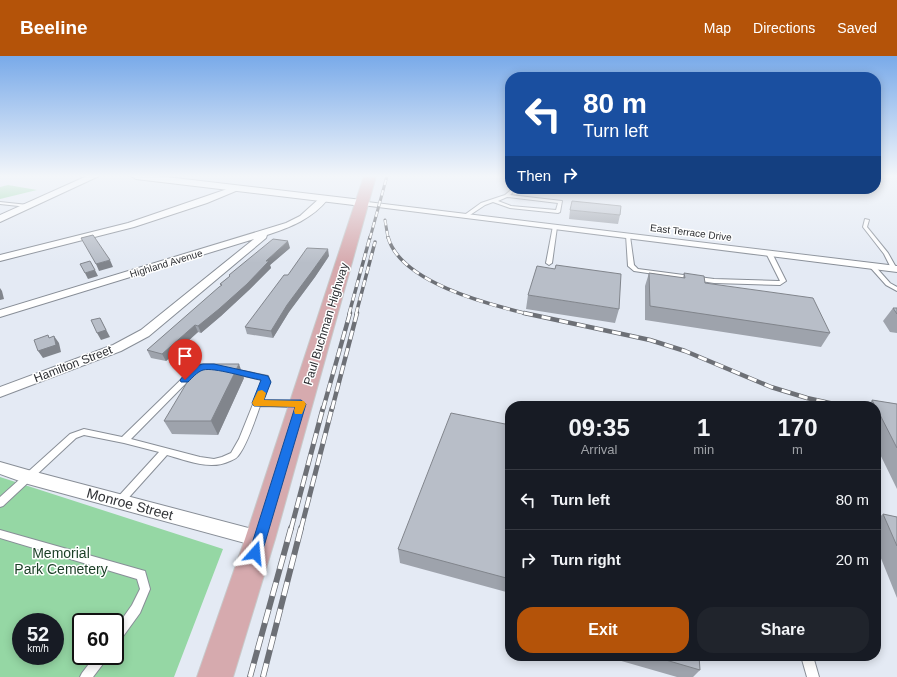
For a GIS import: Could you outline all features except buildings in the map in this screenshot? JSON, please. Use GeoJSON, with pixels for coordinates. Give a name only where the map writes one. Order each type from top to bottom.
{"type":"FeatureCollection","features":[{"type":"Feature","properties":{"kind":"main road","name":"Paul Buchman Highway"},"geometry":{"type":"LineString","coordinates":[[215,677],[260,539],[361,205]]}},
{"type":"Feature","properties":{"kind":"street"},"geometry":{"type":"LineString","coordinates":[[0,258],[131,225],[192,205]]}},
{"type":"Feature","properties":{"kind":"street","name":"Highland Avenue"},"geometry":{"type":"LineString","coordinates":[[0,314],[289,226],[303,218],[317,205]]}},
{"type":"Feature","properties":{"kind":"street","name":"East Terrace Drive"},"geometry":{"type":"LineString","coordinates":[[378,205],[895,269]]}},
{"type":"Feature","properties":{"kind":"street"},"geometry":{"type":"LineString","coordinates":[[0,219],[28,206]]}},
{"type":"Feature","properties":{"kind":"street","name":"Hamilton Street"},"geometry":{"type":"LineString","coordinates":[[0,392],[117,348],[145,333],[268,232]]}},
{"type":"Feature","properties":{"kind":"street","name":"Monroe Street"},"geometry":{"type":"LineString","coordinates":[[0,468],[28,477],[260,539]]}},
{"type":"Feature","properties":{"kind":"lane"},"geometry":{"type":"LineString","coordinates":[[18,205],[28,206]]}},
{"type":"Feature","properties":{"kind":"lane"},"geometry":{"type":"LineString","coordinates":[[465,216],[482,205]]}},
{"type":"Feature","properties":{"kind":"lane"},"geometry":{"type":"LineString","coordinates":[[505,205],[510,207],[558,212],[559,205]]}},
{"type":"Feature","properties":{"kind":"lane"},"geometry":{"type":"LineString","coordinates":[[867,220],[865,227],[886,254],[895,269]]}},
{"type":"Feature","properties":{"kind":"lane"},"geometry":{"type":"LineString","coordinates":[[549,263],[555,227]]}},
{"type":"Feature","properties":{"kind":"lane"},"geometry":{"type":"LineString","coordinates":[[628,236],[631,266],[636,270],[714,281],[780,283],[783,281],[782,276],[769,253]]}},
{"type":"Feature","properties":{"kind":"lane"},"geometry":{"type":"LineString","coordinates":[[872,266],[888,284],[897,289]]}},
{"type":"Feature","properties":{"kind":"lane"},"geometry":{"type":"LineString","coordinates":[[0,503],[73,436],[84,432],[124,440],[200,460],[214,462],[224,460],[234,455],[243,439],[266,382],[265,378],[214,367],[203,367],[195,370],[124,440]]}},
{"type":"Feature","properties":{"kind":"lane"},"geometry":{"type":"LineString","coordinates":[[257,403],[301,404]]}},
{"type":"Feature","properties":{"kind":"lane"},"geometry":{"type":"LineString","coordinates":[[120,501],[165,451]]}},
{"type":"Feature","properties":{"kind":"lane"},"geometry":{"type":"LineString","coordinates":[[0,534],[141,575],[146,589],[136,609],[124,626]]}},
{"type":"Feature","properties":{"kind":"lane"},"geometry":{"type":"LineString","coordinates":[[808,661],[813,677]]}},
{"type":"Feature","properties":{"kind":"lane"},"geometry":{"type":"LineString","coordinates":[[86,677],[95,665]]}},
{"type":"Feature","properties":{"kind":"green space","name":"Memorial Park Cemetery"},"geometry":{"type":"Polygon","coordinates":[[[0,477],[223,549],[174,677],[0,677],[0,477]]]}},
{"type":"Feature","properties":{"kind":"railway"},"geometry":{"type":"LineString","coordinates":[[370,238],[379,205]]}},
{"type":"Feature","properties":{"kind":"railway"},"geometry":{"type":"LineString","coordinates":[[385,220],[388,238]]}},
{"type":"Feature","properties":{"kind":"railway"},"geometry":{"type":"LineString","coordinates":[[349,314],[370,237]]}},
{"type":"Feature","properties":{"kind":"railway"},"geometry":{"type":"LineString","coordinates":[[388,237],[396,253],[409,267],[427,279],[447,289],[469,297],[525,313]]}},
{"type":"Feature","properties":{"kind":"railway"},"geometry":{"type":"LineString","coordinates":[[356,314],[375,242]]}},
{"type":"Feature","properties":{"kind":"railway"},"geometry":{"type":"LineString","coordinates":[[323,409],[350,313]]}},
{"type":"Feature","properties":{"kind":"railway"},"geometry":{"type":"LineString","coordinates":[[332,409],[357,313]]}},
{"type":"Feature","properties":{"kind":"railway"},"geometry":{"type":"LineString","coordinates":[[525,313],[650,340],[685,351],[771,387],[820,401]]}},
{"type":"Feature","properties":{"kind":"railway"},"geometry":{"type":"LineString","coordinates":[[291,529],[323,408]]}},
{"type":"Feature","properties":{"kind":"railway"},"geometry":{"type":"LineString","coordinates":[[301,529],[332,408]]}},
{"type":"Feature","properties":{"kind":"railway"},"geometry":{"type":"LineString","coordinates":[[250,677],[291,528]]}},
{"type":"Feature","properties":{"kind":"railway"},"geometry":{"type":"LineString","coordinates":[[263,677],[301,528]]}},
{"type":"Feature","properties":{"kind":"slow traffic"},"geometry":{"type":"LineString","coordinates":[[262,393],[257,403],[301,404],[299,411]]}},
{"type":"Feature","properties":{"kind":"route"},"geometry":{"type":"LineString","coordinates":[[185,380],[195,370],[203,367],[214,367],[265,378],[266,382],[257,403],[301,404],[255,553]]}}]}
